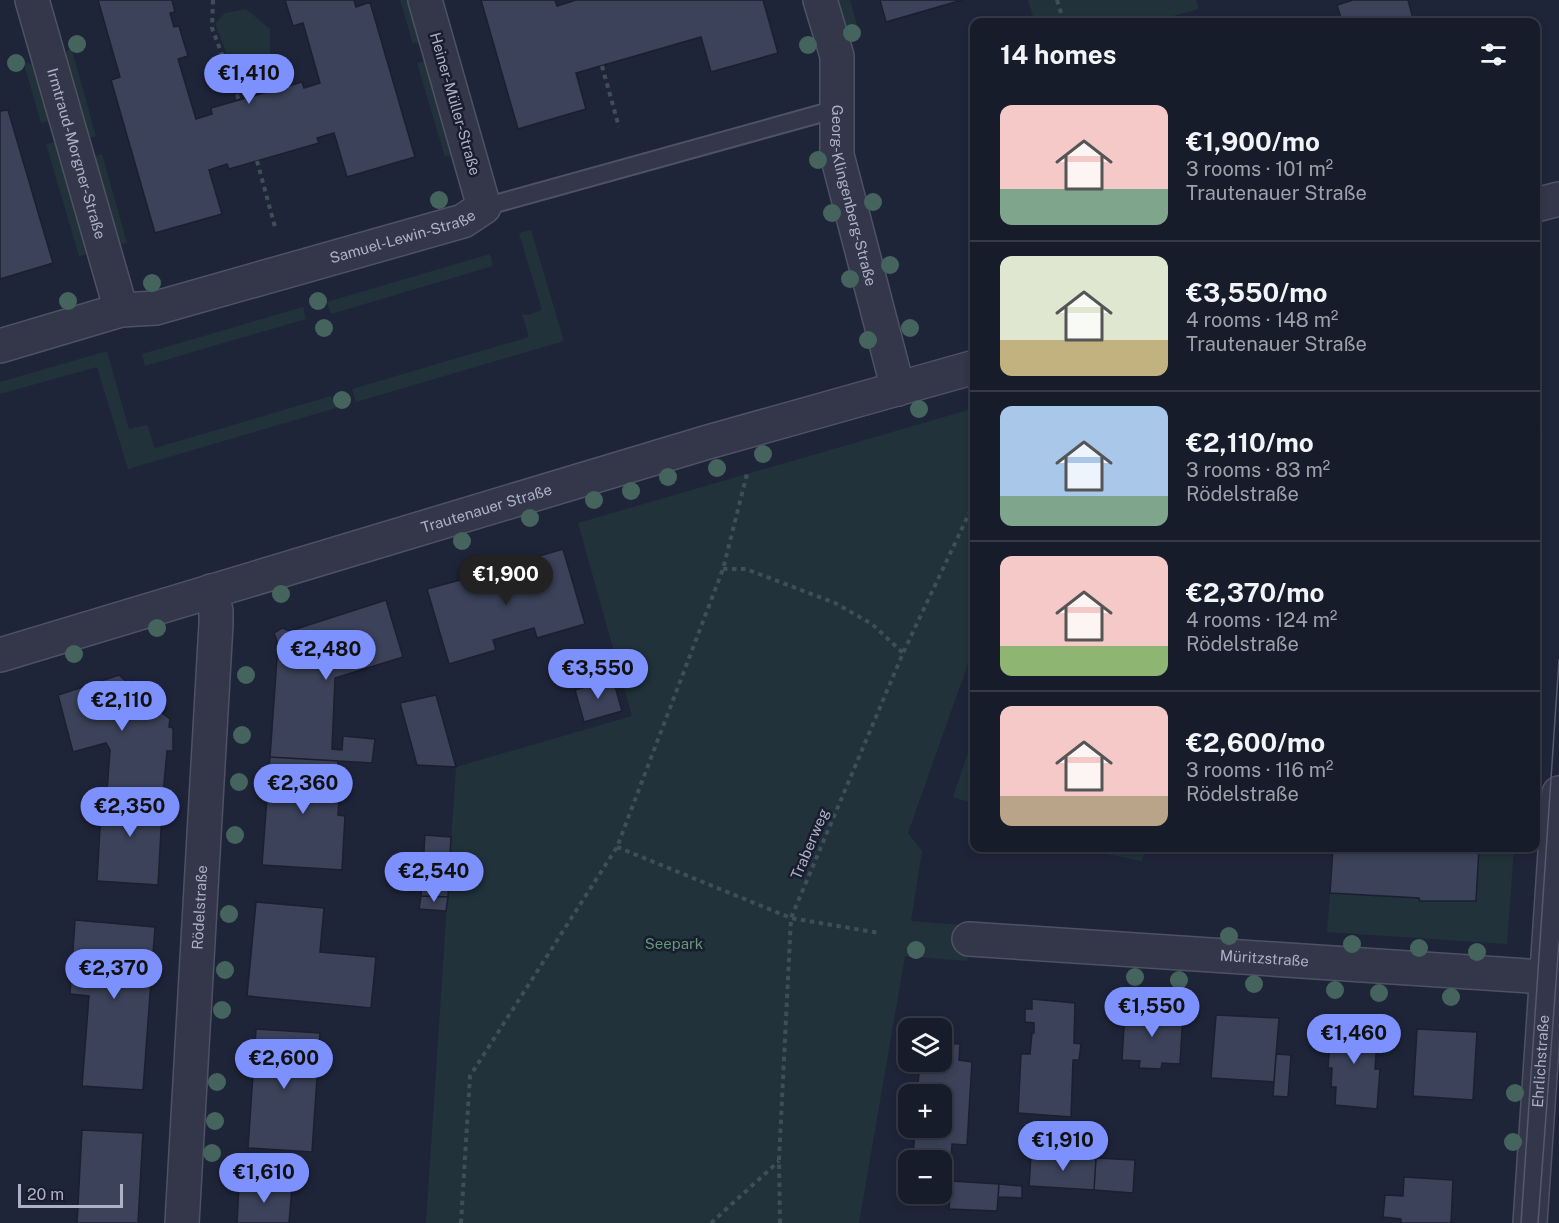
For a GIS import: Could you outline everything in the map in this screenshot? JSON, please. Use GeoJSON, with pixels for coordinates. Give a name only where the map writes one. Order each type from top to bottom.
{"type":"FeatureCollection","features":[{"type":"Feature","properties":{"kind":"street","name":"Irmtraud-Morgner-Straße"},"geometry":{"type":"LineString","coordinates":[[32,0],[121,310]]}},
{"type":"Feature","properties":{"kind":"street","name":"Heiner-Müller-Straße"},"geometry":{"type":"LineString","coordinates":[[425,0],[484,207]]}},
{"type":"Feature","properties":{"kind":"street","name":"Georg-Klingenberg-Straße"},"geometry":{"type":"LineString","coordinates":[[820,0],[837,56],[837,155],[898,389]]}},
{"type":"Feature","properties":{"kind":"street"},"geometry":{"type":"LineString","coordinates":[[1540,204],[1559,199]]}},
{"type":"Feature","properties":{"kind":"street","name":"Samuel-Lewin-Straße"},"geometry":{"type":"LineString","coordinates":[[0,346],[121,310],[156,309],[463,221],[484,207]]}},
{"type":"Feature","properties":{"kind":"street","name":"Trautenauer Straße"},"geometry":{"type":"LineString","coordinates":[[0,655],[708,442],[970,368]]}},
{"type":"Feature","properties":{"kind":"street","name":"Rödelstraße"},"geometry":{"type":"LineString","coordinates":[[182,1223],[216,617],[211,591]]}},
{"type":"Feature","properties":{"kind":"street","name":"Ehrlichstraße"},"geometry":{"type":"LineString","coordinates":[[1530,1223],[1553,978],[1559,793]]}},
{"type":"Feature","properties":{"kind":"street","name":"Müritzstraße"},"geometry":{"type":"LineString","coordinates":[[969,939],[1553,978]]}},
{"type":"Feature","properties":{"kind":"lane","name":"Samuel-Lewin-Straße"},"geometry":{"type":"LineString","coordinates":[[484,207],[837,109]]}},
{"type":"Feature","properties":{"kind":"path"},"geometry":{"type":"LineString","coordinates":[[213,0],[212,28],[239,100]]}},
{"type":"Feature","properties":{"kind":"path"},"geometry":{"type":"LineString","coordinates":[[1057,0],[1063,18]]}},
{"type":"Feature","properties":{"kind":"path"},"geometry":{"type":"LineString","coordinates":[[602,66],[619,127]]}},
{"type":"Feature","properties":{"kind":"path"},"geometry":{"type":"LineString","coordinates":[[257,161],[274,227]]}},
{"type":"Feature","properties":{"kind":"path"},"geometry":{"type":"LineString","coordinates":[[461,1223],[470,1076],[617,847],[723,569],[748,470]]}},
{"type":"Feature","properties":{"kind":"path","name":"Traberweg"},"geometry":{"type":"LineString","coordinates":[[780,1223],[779,1160],[791,918],[903,653],[970,512]]}},
{"type":"Feature","properties":{"kind":"path"},"geometry":{"type":"LineString","coordinates":[[723,569],[746,569],[835,603],[872,624],[903,653]]}},
{"type":"Feature","properties":{"kind":"path"},"geometry":{"type":"LineString","coordinates":[[617,847],[791,918],[879,933]]}},
{"type":"Feature","properties":{"kind":"path"},"geometry":{"type":"LineString","coordinates":[[711,1223],[779,1160]]}},
{"type":"Feature","properties":{"kind":"green space"},"geometry":{"type":"Polygon","coordinates":[[[400,0],[409,0],[422,42],[413,44],[400,0]]]}},
{"type":"Feature","properties":{"kind":"green space"},"geometry":{"type":"Polygon","coordinates":[[[836,0],[850,0],[860,35],[848,39],[836,0]]]}},
{"type":"Feature","properties":{"kind":"green space"},"geometry":{"type":"Polygon","coordinates":[[[1028,0],[1196,0],[1199,9],[1166,18],[1034,18],[1028,0]]]}},
{"type":"Feature","properties":{"kind":"green space"},"geometry":{"type":"Polygon","coordinates":[[[246,9],[270,29],[270,56],[251,77],[237,81],[215,23],[225,13],[246,9]]]}},
{"type":"Feature","properties":{"kind":"green space"},"geometry":{"type":"Polygon","coordinates":[[[71,47],[96,136],[88,138],[64,55],[71,47]]]}},
{"type":"Feature","properties":{"kind":"green space"},"geometry":{"type":"Polygon","coordinates":[[[23,61],[33,65],[49,121],[41,123],[23,61]]]}},
{"type":"Feature","properties":{"kind":"green space"},"geometry":{"type":"Polygon","coordinates":[[[425,61],[453,155],[445,157],[417,63],[425,61]]]}},
{"type":"Feature","properties":{"kind":"green space"},"geometry":{"type":"Polygon","coordinates":[[[55,142],[88,254],[79,256],[46,144],[55,142]]]}},
{"type":"Feature","properties":{"kind":"green space"},"geometry":{"type":"Polygon","coordinates":[[[102,154],[127,243],[119,245],[93,157],[102,154]]]}},
{"type":"Feature","properties":{"kind":"green space"},"geometry":{"type":"Polygon","coordinates":[[[531,230],[564,341],[356,402],[352,389],[529,337],[522,314],[528,315],[542,310],[519,233],[531,230]]]}},
{"type":"Feature","properties":{"kind":"green space"},"geometry":{"type":"Polygon","coordinates":[[[490,254],[493,266],[331,314],[327,302],[490,254]]]}},
{"type":"Feature","properties":{"kind":"green space"},"geometry":{"type":"Polygon","coordinates":[[[303,307],[306,319],[145,366],[142,354],[303,307]]]}},
{"type":"Feature","properties":{"kind":"green space"},"geometry":{"type":"Polygon","coordinates":[[[107,351],[129,429],[147,425],[155,448],[331,396],[336,408],[128,469],[97,367],[0,394],[0,382],[107,351]]]}},
{"type":"Feature","properties":{"kind":"green space","name":"Seepark"},"geometry":{"type":"Polygon","coordinates":[[[970,409],[970,658],[908,833],[922,851],[911,921],[970,926],[967,961],[905,956],[859,1223],[426,1223],[456,767],[632,716],[578,523],[970,409]]]}},
{"type":"Feature","properties":{"kind":"green space"},"geometry":{"type":"Polygon","coordinates":[[[1540,431],[1543,431],[1540,474],[1540,431]]]}},
{"type":"Feature","properties":{"kind":"green space"},"geometry":{"type":"Polygon","coordinates":[[[970,747],[970,802],[953,797],[970,747]]]}},
{"type":"Feature","properties":{"kind":"green space"},"geometry":{"type":"Polygon","coordinates":[[[1096,852],[1144,852],[1142,861],[1096,852]]]}},
{"type":"Feature","properties":{"kind":"green space"},"geometry":{"type":"Polygon","coordinates":[[[1479,852],[1514,852],[1507,944],[1327,932],[1330,893],[1419,898],[1420,901],[1476,900],[1479,852]]]}},
{"type":"Feature","properties":{"kind":"building"},"geometry":{"type":"Polygon","coordinates":[[[98,0],[172,0],[175,12],[170,13],[174,27],[179,26],[188,56],[178,59],[196,119],[212,114],[211,108],[302,82],[304,88],[320,83],[303,23],[293,26],[285,0],[354,0],[356,7],[370,2],[415,157],[347,177],[334,133],[317,138],[319,143],[229,169],[227,164],[209,170],[222,214],[155,233],[111,80],[120,77],[98,0]]]}},
{"type":"Feature","properties":{"kind":"building"},"geometry":{"type":"Polygon","coordinates":[[[481,0],[555,0],[557,6],[576,0],[763,0],[778,53],[711,72],[701,37],[576,73],[586,109],[518,129],[481,0]]]}},
{"type":"Feature","properties":{"kind":"building"},"geometry":{"type":"Polygon","coordinates":[[[880,0],[962,0],[886,22],[880,0]]]}},
{"type":"Feature","properties":{"kind":"building"},"geometry":{"type":"Polygon","coordinates":[[[1353,0],[1408,0],[1413,18],[1341,18],[1337,5],[1353,0]]]}},
{"type":"Feature","properties":{"kind":"building"},"geometry":{"type":"Polygon","coordinates":[[[8,110],[53,263],[0,279],[0,111],[8,110]]]}},
{"type":"Feature","properties":{"kind":"building"},"geometry":{"type":"Polygon","coordinates":[[[563,549],[585,624],[537,638],[534,628],[493,640],[496,650],[449,664],[427,589],[471,577],[472,581],[521,566],[519,562],[563,549]]]}},
{"type":"Feature","properties":{"kind":"building"},"geometry":{"type":"Polygon","coordinates":[[[386,600],[403,657],[335,678],[332,749],[342,750],[343,736],[375,739],[372,763],[270,757],[278,644],[274,633],[282,628],[290,631],[386,600]]]}},
{"type":"Feature","properties":{"kind":"building"},"geometry":{"type":"Polygon","coordinates":[[[119,675],[129,684],[132,680],[166,709],[162,713],[170,719],[169,727],[173,728],[173,751],[167,751],[163,795],[107,791],[110,750],[106,743],[73,752],[58,695],[119,675]]]}},
{"type":"Feature","properties":{"kind":"building"},"geometry":{"type":"Polygon","coordinates":[[[613,679],[622,711],[584,722],[575,690],[613,679]]]}},
{"type":"Feature","properties":{"kind":"building"},"geometry":{"type":"Polygon","coordinates":[[[436,695],[456,767],[417,765],[400,703],[436,695]]]}},
{"type":"Feature","properties":{"kind":"building"},"geometry":{"type":"Polygon","coordinates":[[[270,757],[338,761],[336,797],[339,797],[338,815],[345,816],[342,870],[262,865],[270,757]]]}},
{"type":"Feature","properties":{"kind":"building"},"geometry":{"type":"Polygon","coordinates":[[[102,791],[163,795],[158,885],[97,881],[102,791]]]}},
{"type":"Feature","properties":{"kind":"building"},"geometry":{"type":"Polygon","coordinates":[[[425,835],[451,837],[448,897],[421,896],[425,835]]]}},
{"type":"Feature","properties":{"kind":"building"},"geometry":{"type":"Polygon","coordinates":[[[1333,852],[1479,852],[1476,901],[1420,901],[1419,898],[1330,893],[1333,852]]]}},
{"type":"Feature","properties":{"kind":"building"},"geometry":{"type":"Polygon","coordinates":[[[421,896],[448,897],[446,911],[419,909],[421,896]]]}},
{"type":"Feature","properties":{"kind":"building"},"geometry":{"type":"Polygon","coordinates":[[[256,902],[324,908],[320,952],[376,957],[371,1008],[247,996],[256,902]]]}},
{"type":"Feature","properties":{"kind":"building"},"geometry":{"type":"Polygon","coordinates":[[[75,920],[155,927],[143,1090],[82,1086],[89,996],[70,994],[75,920]]]}},
{"type":"Feature","properties":{"kind":"building"},"geometry":{"type":"Polygon","coordinates":[[[1032,999],[1075,1003],[1074,1043],[1081,1044],[1079,1060],[1073,1060],[1071,1117],[1018,1113],[1021,1054],[1030,1054],[1032,1033],[1034,1033],[1034,1023],[1025,1022],[1025,1009],[1032,1009],[1032,999]]]}},
{"type":"Feature","properties":{"kind":"building"},"geometry":{"type":"Polygon","coordinates":[[[1125,1010],[1183,1014],[1180,1064],[1162,1063],[1161,1069],[1139,1068],[1140,1061],[1122,1060],[1125,1010]]]}},
{"type":"Feature","properties":{"kind":"building"},"geometry":{"type":"Polygon","coordinates":[[[1216,1015],[1279,1018],[1274,1082],[1211,1078],[1216,1015]]]}},
{"type":"Feature","properties":{"kind":"building"},"geometry":{"type":"Polygon","coordinates":[[[1331,1023],[1378,1026],[1375,1069],[1380,1069],[1377,1109],[1335,1105],[1336,1087],[1331,1087],[1332,1068],[1328,1068],[1331,1023]]]}},
{"type":"Feature","properties":{"kind":"building"},"geometry":{"type":"Polygon","coordinates":[[[256,1029],[320,1033],[312,1152],[248,1148],[256,1029]]]}},
{"type":"Feature","properties":{"kind":"building"},"geometry":{"type":"Polygon","coordinates":[[[1417,1029],[1477,1032],[1473,1100],[1413,1096],[1417,1029]]]}},
{"type":"Feature","properties":{"kind":"building"},"geometry":{"type":"Polygon","coordinates":[[[952,1044],[960,1044],[959,1060],[972,1062],[967,1145],[952,1144],[952,1150],[913,1150],[914,1138],[952,1138],[952,1084],[918,1084],[919,1072],[952,1072],[952,1044]]]}},
{"type":"Feature","properties":{"kind":"building"},"geometry":{"type":"Polygon","coordinates":[[[1276,1054],[1291,1055],[1288,1097],[1273,1096],[1276,1054]]]}},
{"type":"Feature","properties":{"kind":"building"},"geometry":{"type":"Polygon","coordinates":[[[82,1130],[143,1133],[138,1223],[77,1223],[82,1130]]]}},
{"type":"Feature","properties":{"kind":"building"},"geometry":{"type":"Polygon","coordinates":[[[1031,1154],[1096,1158],[1094,1190],[1029,1186],[1031,1154]]]}},
{"type":"Feature","properties":{"kind":"building"},"geometry":{"type":"Polygon","coordinates":[[[1096,1158],[1135,1160],[1133,1193],[1094,1190],[1096,1158]]]}},
{"type":"Feature","properties":{"kind":"building"},"geometry":{"type":"Polygon","coordinates":[[[1404,1177],[1453,1180],[1451,1223],[1401,1223],[1401,1219],[1383,1217],[1385,1195],[1403,1196],[1404,1177]]]}},
{"type":"Feature","properties":{"kind":"building"},"geometry":{"type":"Polygon","coordinates":[[[952,1181],[999,1184],[997,1211],[949,1209],[949,1204],[952,1204],[952,1181]]]}},
{"type":"Feature","properties":{"kind":"building"},"geometry":{"type":"Polygon","coordinates":[[[239,1184],[292,1188],[289,1223],[237,1223],[239,1184]]]}},
{"type":"Feature","properties":{"kind":"building"},"geometry":{"type":"Polygon","coordinates":[[[999,1184],[1022,1186],[1022,1198],[998,1197],[999,1184]]]}},
{"type":"Feature","properties":{"kind":"tram line"},"geometry":{"type":"LineString","coordinates":[[1521,1223],[1559,660]]}},
{"type":"Feature","properties":{"kind":"tram line"},"geometry":{"type":"LineString","coordinates":[[1538,1223],[1559,942]]}}]}
